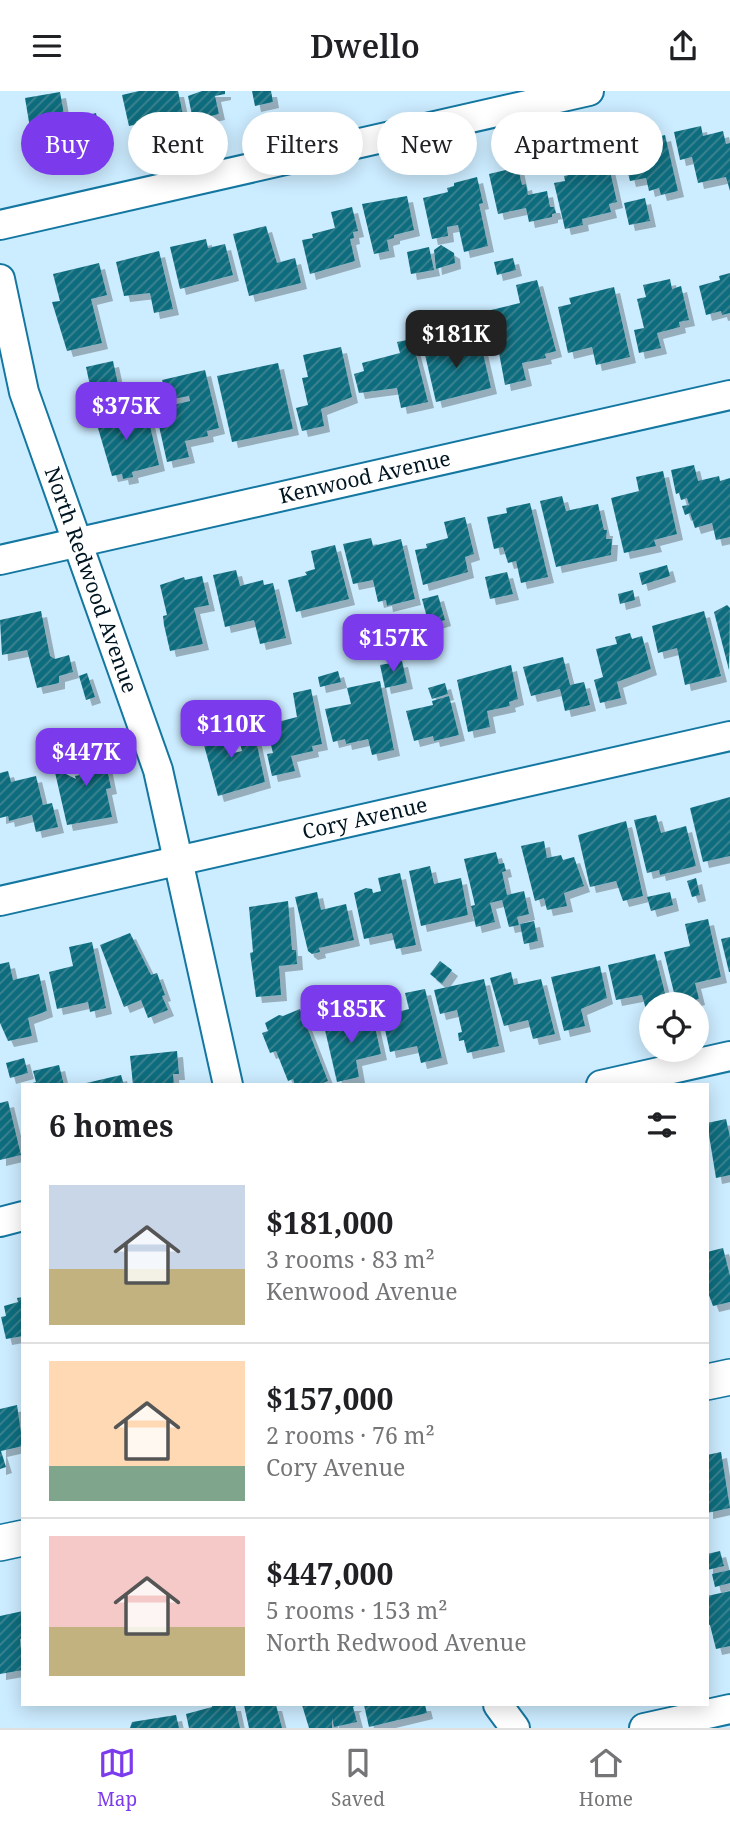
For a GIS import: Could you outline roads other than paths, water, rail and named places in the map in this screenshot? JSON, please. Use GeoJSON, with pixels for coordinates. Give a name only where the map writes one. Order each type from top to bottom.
{"type":"FeatureCollection","features":[{"type":"Feature","properties":{"kind":"main road"},"geometry":{"type":"LineString","coordinates":[[709,1382],[730,1377]]}},
{"type":"Feature","properties":{"kind":"main road"},"geometry":{"type":"LineString","coordinates":[[0,1543],[21,1538]]}},
{"type":"Feature","properties":{"kind":"street"},"geometry":{"type":"LineString","coordinates":[[0,225],[589,91]]}},
{"type":"Feature","properties":{"kind":"street","name":"North Redwood Avenue"},"geometry":{"type":"LineString","coordinates":[[0,279],[24,392],[158,771],[228,1083]]}},
{"type":"Feature","properties":{"kind":"street","name":"Kenwood Avenue"},"geometry":{"type":"LineString","coordinates":[[0,560],[730,395]]}},
{"type":"Feature","properties":{"kind":"street","name":"Cory Avenue"},"geometry":{"type":"LineString","coordinates":[[0,901],[730,736]]}},
{"type":"Feature","properties":{"kind":"street"},"geometry":{"type":"LineString","coordinates":[[610,1083],[730,1056]]}},
{"type":"Feature","properties":{"kind":"street"},"geometry":{"type":"LineString","coordinates":[[0,1221],[21,1216]]}},
{"type":"Feature","properties":{"kind":"street"},"geometry":{"type":"LineString","coordinates":[[499,1706],[515,1728]]}},
{"type":"Feature","properties":{"kind":"street"},"geometry":{"type":"LineString","coordinates":[[644,1728],[730,1709]]}}]}
